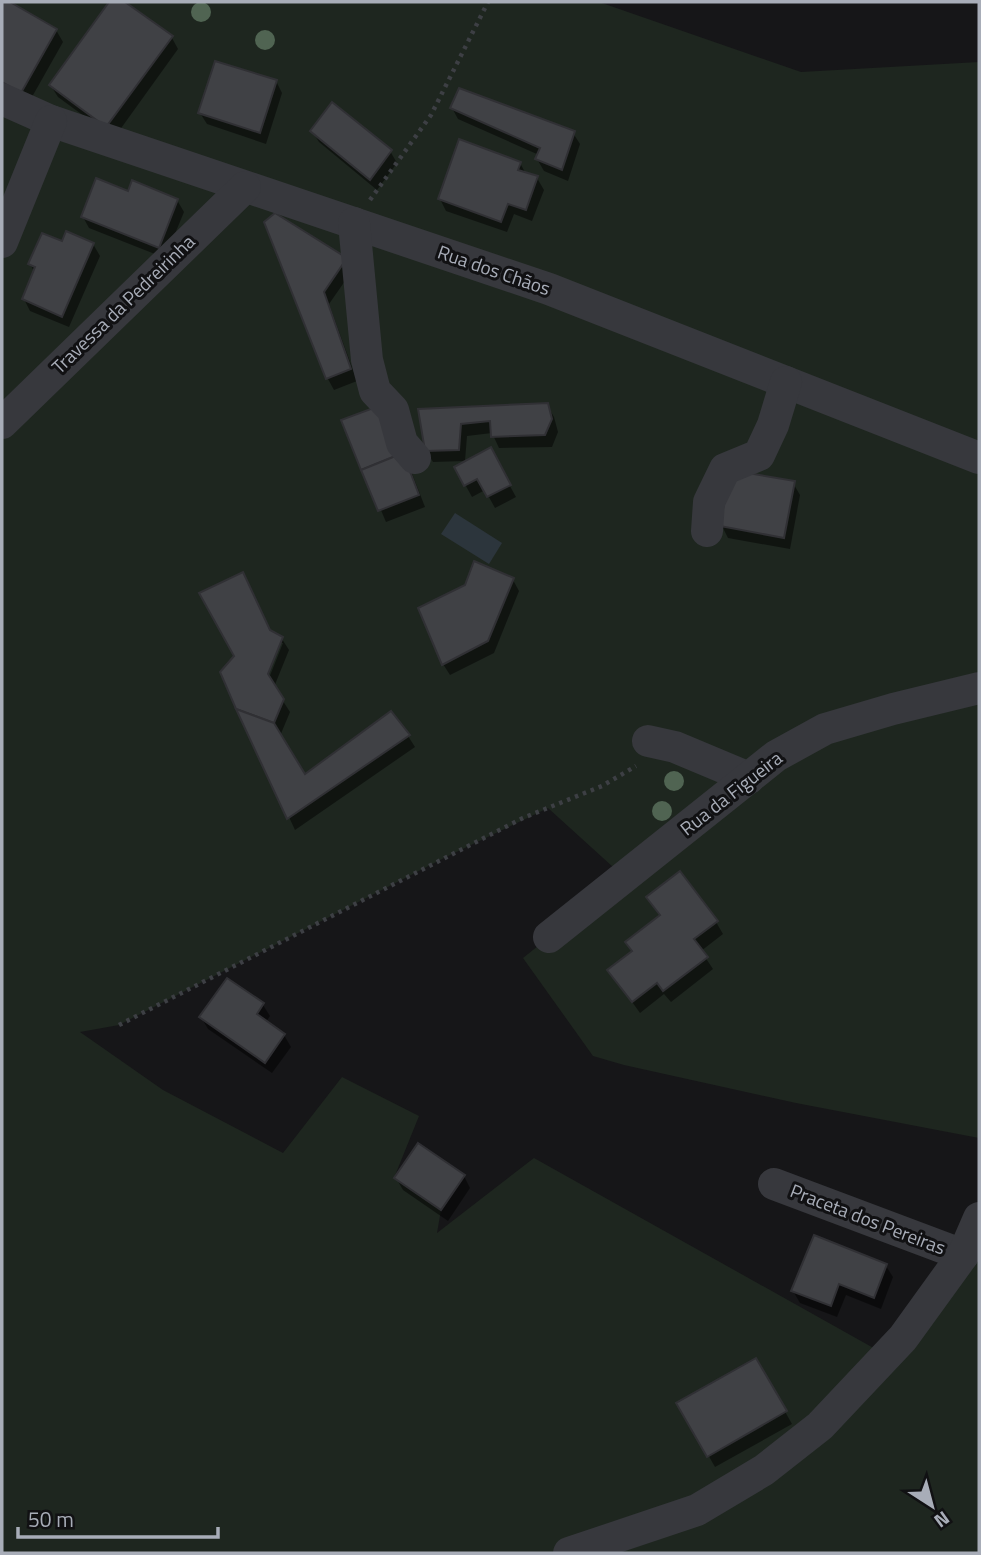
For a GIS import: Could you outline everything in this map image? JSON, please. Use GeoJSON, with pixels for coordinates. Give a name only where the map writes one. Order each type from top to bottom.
{"type":"FeatureCollection","features":[{"type":"Feature","properties":{"kind":"street","name":"Rua dos Chãos"},"geometry":{"type":"LineString","coordinates":[[2,99],[51,121],[549,289],[979,458]]}},
{"type":"Feature","properties":{"kind":"street"},"geometry":{"type":"LineString","coordinates":[[2,242],[51,121]]}},
{"type":"Feature","properties":{"kind":"street","name":"Travessa da Pedreirinha"},"geometry":{"type":"LineString","coordinates":[[2,423],[245,187]]}},
{"type":"Feature","properties":{"kind":"street"},"geometry":{"type":"LineString","coordinates":[[354,223],[367,360],[375,391],[393,410],[402,443],[415,458]]}},
{"type":"Feature","properties":{"kind":"street"},"geometry":{"type":"LineString","coordinates":[[707,531],[709,502],[725,469],[759,455],[773,425],[786,382]]}},
{"type":"Feature","properties":{"kind":"street","name":"Rua da Figueira"},"geometry":{"type":"LineString","coordinates":[[549,937],[776,756],[825,729],[979,688]]}},
{"type":"Feature","properties":{"kind":"street"},"geometry":{"type":"LineString","coordinates":[[661,744],[748,778]]}},
{"type":"Feature","properties":{"kind":"street","name":"Praceta dos Pereiras"},"geometry":{"type":"LineString","coordinates":[[774,1184],[963,1255]]}},
{"type":"Feature","properties":{"kind":"street"},"geometry":{"type":"LineString","coordinates":[[569,1553],[697,1510],[764,1470],[820,1426],[903,1338],[963,1255],[979,1218]]}},
{"type":"Feature","properties":{"kind":"path"},"geometry":{"type":"LineString","coordinates":[[354,223],[431,115],[488,2]]}},
{"type":"Feature","properties":{"kind":"path"},"geometry":{"type":"LineString","coordinates":[[119,1025],[523,818],[602,786],[634,767],[661,744]]}},
{"type":"Feature","properties":{"kind":"shaded area"},"geometry":{"type":"Polygon","coordinates":[[[2,2],[599,2],[801,72],[979,62],[979,1138],[796,1103],[593,1056],[523,958],[624,877],[548,808],[446,857],[119,1025],[80,1032],[163,1090],[283,1153],[342,1077],[419,1116],[394,1178],[441,1210],[437,1233],[534,1158],[886,1355],[979,1218],[979,1553],[2,1553],[2,2]]]}},
{"type":"Feature","properties":{"kind":"shaded area"},"geometry":{"type":"Polygon","coordinates":[[[455,513],[502,543],[489,564],[441,534],[455,513]]]}},
{"type":"Feature","properties":{"kind":"building"},"geometry":{"type":"Polygon","coordinates":[[[2,2],[10,2],[57,29],[21,93],[2,82],[2,2]]]}},
{"type":"Feature","properties":{"kind":"building"},"geometry":{"type":"Polygon","coordinates":[[[109,2],[125,2],[173,36],[106,127],[49,85],[109,2]]]}},
{"type":"Feature","properties":{"kind":"building"},"geometry":{"type":"Polygon","coordinates":[[[215,61],[277,80],[260,133],[198,113],[215,61]]]}},
{"type":"Feature","properties":{"kind":"building"},"geometry":{"type":"Polygon","coordinates":[[[459,88],[575,131],[562,170],[535,159],[540,148],[450,108],[459,88]]]}},
{"type":"Feature","properties":{"kind":"building"},"geometry":{"type":"Polygon","coordinates":[[[332,102],[392,150],[370,180],[310,131],[332,102]]]}},
{"type":"Feature","properties":{"kind":"building"},"geometry":{"type":"Polygon","coordinates":[[[459,139],[521,162],[518,170],[538,176],[526,210],[508,204],[501,222],[438,199],[459,139]]]}},
{"type":"Feature","properties":{"kind":"building"},"geometry":{"type":"Polygon","coordinates":[[[96,178],[128,191],[132,180],[178,199],[159,248],[81,217],[96,178]]]}},
{"type":"Feature","properties":{"kind":"building"},"geometry":{"type":"Polygon","coordinates":[[[275,213],[347,258],[324,292],[351,369],[326,379],[264,222],[275,213]]]}},
{"type":"Feature","properties":{"kind":"building"},"geometry":{"type":"Polygon","coordinates":[[[66,231],[94,243],[62,317],[22,299],[35,267],[28,264],[42,233],[62,241],[66,231]]]}},
{"type":"Feature","properties":{"kind":"building"},"geometry":{"type":"Polygon","coordinates":[[[548,403],[552,419],[545,435],[491,437],[490,421],[461,424],[459,450],[425,451],[418,409],[548,403]]]}},
{"type":"Feature","properties":{"kind":"building"},"geometry":{"type":"Polygon","coordinates":[[[384,404],[403,453],[361,470],[341,420],[384,404]]]}},
{"type":"Feature","properties":{"kind":"building"},"geometry":{"type":"Polygon","coordinates":[[[491,447],[511,485],[487,497],[477,479],[464,486],[454,467],[491,447]]]}},
{"type":"Feature","properties":{"kind":"building"},"geometry":{"type":"Polygon","coordinates":[[[403,453],[419,495],[378,511],[361,470],[403,453]]]}},
{"type":"Feature","properties":{"kind":"building"},"geometry":{"type":"Polygon","coordinates":[[[730,470],[795,481],[784,538],[720,526],[730,470]]]}},
{"type":"Feature","properties":{"kind":"building"},"geometry":{"type":"Polygon","coordinates":[[[474,561],[514,578],[488,641],[442,665],[418,608],[465,585],[474,561]]]}},
{"type":"Feature","properties":{"kind":"building"},"geometry":{"type":"Polygon","coordinates":[[[243,572],[270,630],[283,637],[268,674],[284,699],[274,723],[236,709],[220,672],[234,656],[199,593],[243,572]]]}},
{"type":"Feature","properties":{"kind":"building"},"geometry":{"type":"Polygon","coordinates":[[[236,709],[274,723],[305,774],[391,711],[410,735],[287,819],[236,709]]]}},
{"type":"Feature","properties":{"kind":"building"},"geometry":{"type":"Polygon","coordinates":[[[680,871],[718,921],[694,939],[708,957],[663,991],[657,983],[632,1002],[607,970],[632,951],[625,942],[660,915],[646,897],[680,871]]]}},
{"type":"Feature","properties":{"kind":"building"},"geometry":{"type":"Polygon","coordinates":[[[227,978],[264,1003],[257,1014],[285,1034],[265,1063],[199,1017],[227,978]]]}},
{"type":"Feature","properties":{"kind":"building"},"geometry":{"type":"Polygon","coordinates":[[[418,1143],[465,1175],[441,1210],[394,1178],[418,1143]]]}},
{"type":"Feature","properties":{"kind":"building"},"geometry":{"type":"Polygon","coordinates":[[[814,1235],[887,1264],[874,1298],[839,1284],[831,1306],[791,1291],[814,1235]]]}},
{"type":"Feature","properties":{"kind":"building"},"geometry":{"type":"Polygon","coordinates":[[[756,1358],[787,1411],[707,1457],[676,1403],[756,1358]]]}}]}
